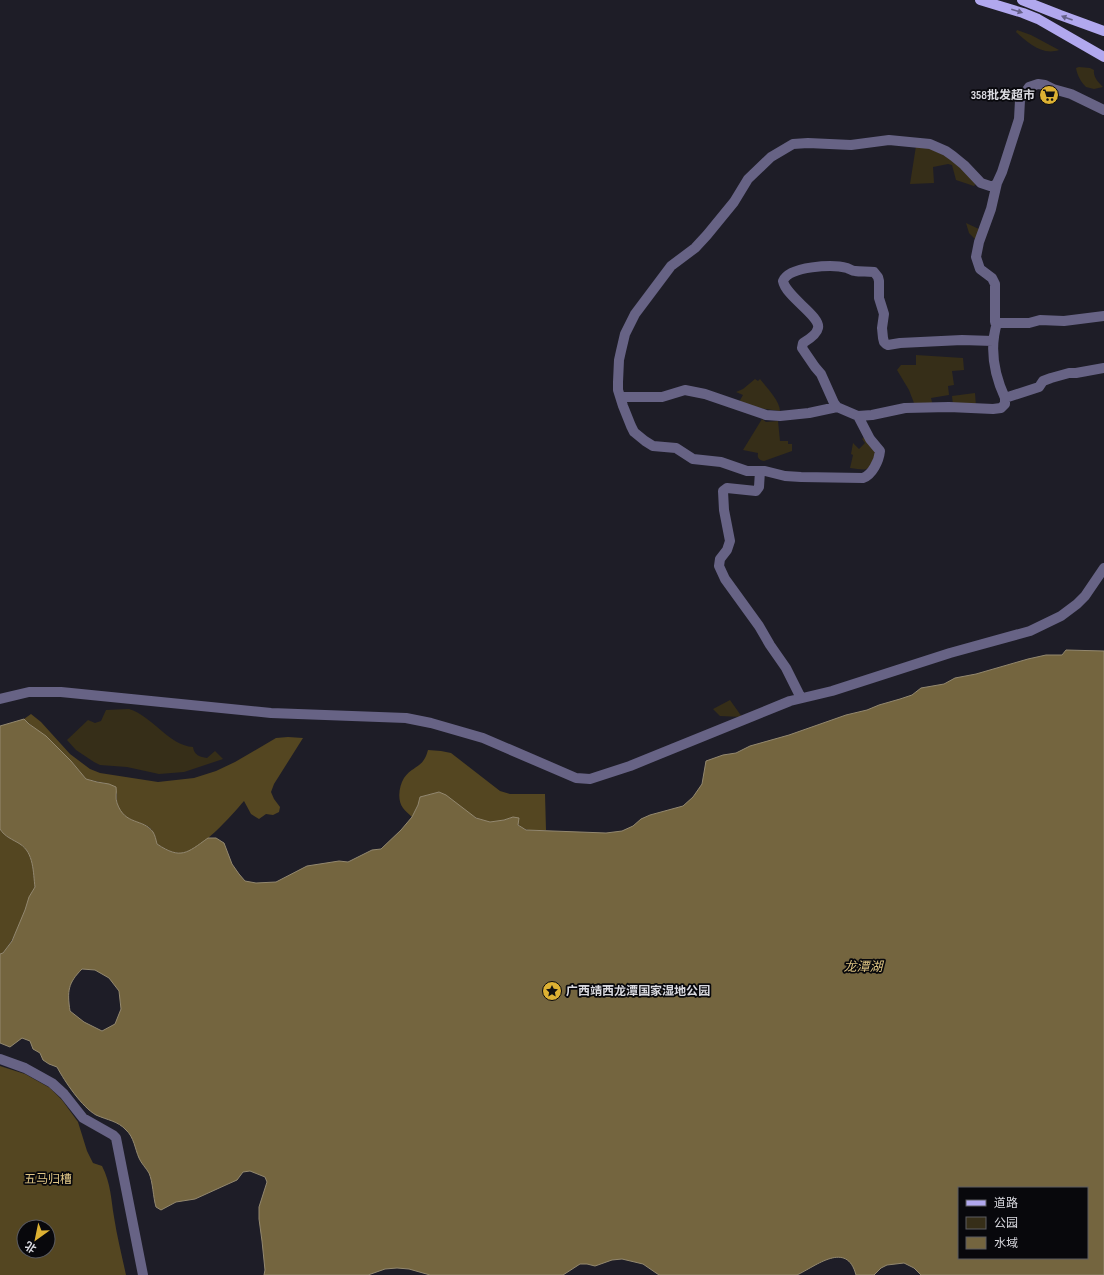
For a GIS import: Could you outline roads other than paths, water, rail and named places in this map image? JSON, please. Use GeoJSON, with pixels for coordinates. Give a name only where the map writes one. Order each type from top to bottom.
{"type":"FeatureCollection","features":[{"type":"Feature","properties":{"kind":"main road"},"geometry":{"type":"LineString","coordinates":[[980,0],[1038,19],[1104,58]]}},
{"type":"Feature","properties":{"kind":"main road"},"geometry":{"type":"LineString","coordinates":[[1022,0],[1104,31]]}},
{"type":"Feature","properties":{"kind":"street"},"geometry":{"type":"LineString","coordinates":[[620,396],[662,397],[685,390],[705,394],[766,415],[780,416],[808,413],[837,407],[858,416],[872,415],[905,408],[949,407],[993,410],[1004,406],[1005,398],[997,379],[994,366],[993,341],[996,323],[994,317],[995,284],[992,278],[980,269],[976,258],[977,246],[991,209],[997,183],[1019,119],[1020,100],[1028,87],[1038,84],[1071,94],[1104,110]]}},
{"type":"Feature","properties":{"kind":"street"},"geometry":{"type":"LineString","coordinates":[[858,416],[870,439],[880,451],[879,458],[874,468],[865,478],[801,477],[760,471],[747,471],[721,462],[690,458],[676,448],[666,446],[658,447],[648,444],[639,437],[631,426],[618,390],[617,376],[619,360],[625,334],[635,314],[671,266],[695,248],[707,235],[734,202],[748,179],[761,165],[780,151],[793,144],[808,142],[851,145],[889,140],[920,142],[934,145],[946,151],[959,161],[981,183],[994,186],[997,183]]}},
{"type":"Feature","properties":{"kind":"street"},"geometry":{"type":"LineString","coordinates":[[837,407],[821,374],[802,348],[803,344],[814,335],[818,329],[818,326],[813,317],[785,288],[783,284],[784,279],[791,273],[810,268],[829,266],[876,274],[879,281],[879,298],[884,314],[882,328],[883,338],[884,342],[888,345],[932,341],[993,341]]}},
{"type":"Feature","properties":{"kind":"street"},"geometry":{"type":"LineString","coordinates":[[996,323],[1029,323],[1040,320],[1069,321],[1104,316]]}},
{"type":"Feature","properties":{"kind":"street"},"geometry":{"type":"LineString","coordinates":[[1005,398],[1040,386],[1043,382],[1051,378],[1104,368]]}},
{"type":"Feature","properties":{"kind":"street"},"geometry":{"type":"LineString","coordinates":[[760,471],[759,488],[756,491],[727,488],[723,491],[724,510],[730,541],[727,550],[720,559],[719,566],[725,579],[786,668],[801,698]]}},
{"type":"Feature","properties":{"kind":"street"},"geometry":{"type":"LineString","coordinates":[[0,699],[29,692],[61,692],[271,713],[406,718],[431,723],[482,738],[576,778],[590,779],[652,758],[775,707],[801,698],[832,691],[950,653],[1030,631],[1060,616],[1077,604],[1089,591],[1104,568]]}},
{"type":"Feature","properties":{"kind":"street"},"geometry":{"type":"LineString","coordinates":[[0,1059],[25,1068],[52,1083],[64,1094],[83,1118],[116,1138],[143,1275]]}},
{"type":"Feature","properties":{"kind":"water","name":"龙潭湖"},"geometry":{"type":"Polygon","coordinates":[[[1066,650],[1104,651],[1104,1275],[921,1275],[914,1268],[904,1263],[887,1265],[881,1268],[874,1275],[856,1275],[852,1265],[846,1259],[838,1257],[830,1258],[797,1275],[659,1275],[643,1264],[622,1259],[612,1260],[595,1266],[580,1264],[563,1275],[430,1275],[409,1269],[397,1268],[385,1269],[368,1275],[264,1275],[265,1270],[259,1207],[267,1182],[265,1177],[250,1171],[243,1172],[237,1180],[195,1199],[176,1202],[161,1210],[156,1207],[149,1173],[140,1160],[129,1133],[123,1127],[96,1115],[85,1106],[69,1087],[57,1067],[43,1060],[40,1053],[33,1049],[30,1041],[22,1038],[10,1047],[0,1043],[0,954],[3,953],[12,941],[29,897],[35,887],[32,863],[28,852],[20,844],[6,836],[0,829],[0,726],[24,719],[46,736],[71,761],[86,779],[116,787],[116,801],[120,810],[129,819],[149,828],[154,833],[157,844],[165,849],[172,852],[184,853],[195,848],[208,838],[216,838],[224,843],[232,864],[245,881],[256,883],[276,882],[307,866],[339,861],[348,862],[372,850],[381,849],[412,817],[420,797],[439,792],[446,795],[476,818],[490,822],[513,817],[519,818],[518,825],[526,830],[606,833],[622,831],[650,815],[683,806],[693,797],[702,784],[706,761],[723,755],[736,753],[750,746],[789,735],[846,715],[867,710],[912,695],[921,688],[944,684],[955,678],[976,674],[1046,655],[1062,655],[1066,650]],[[82,969],[71,983],[69,993],[70,1011],[84,1022],[102,1031],[115,1024],[121,1009],[119,991],[109,978],[95,970],[82,969]]]}},
{"type":"Feature","properties":{"kind":"place","name":"358批发超市"},"geometry":{"type":"Point","coordinates":[1049,95]}},
{"type":"Feature","properties":{"kind":"place","name":"广西靖西龙潭国家湿地公园"},"geometry":{"type":"Point","coordinates":[552,991]}},
{"type":"Feature","properties":{"kind":"park label","name":"五马归槽"},"geometry":{"type":"Point","coordinates":[48,1179]}}]}
